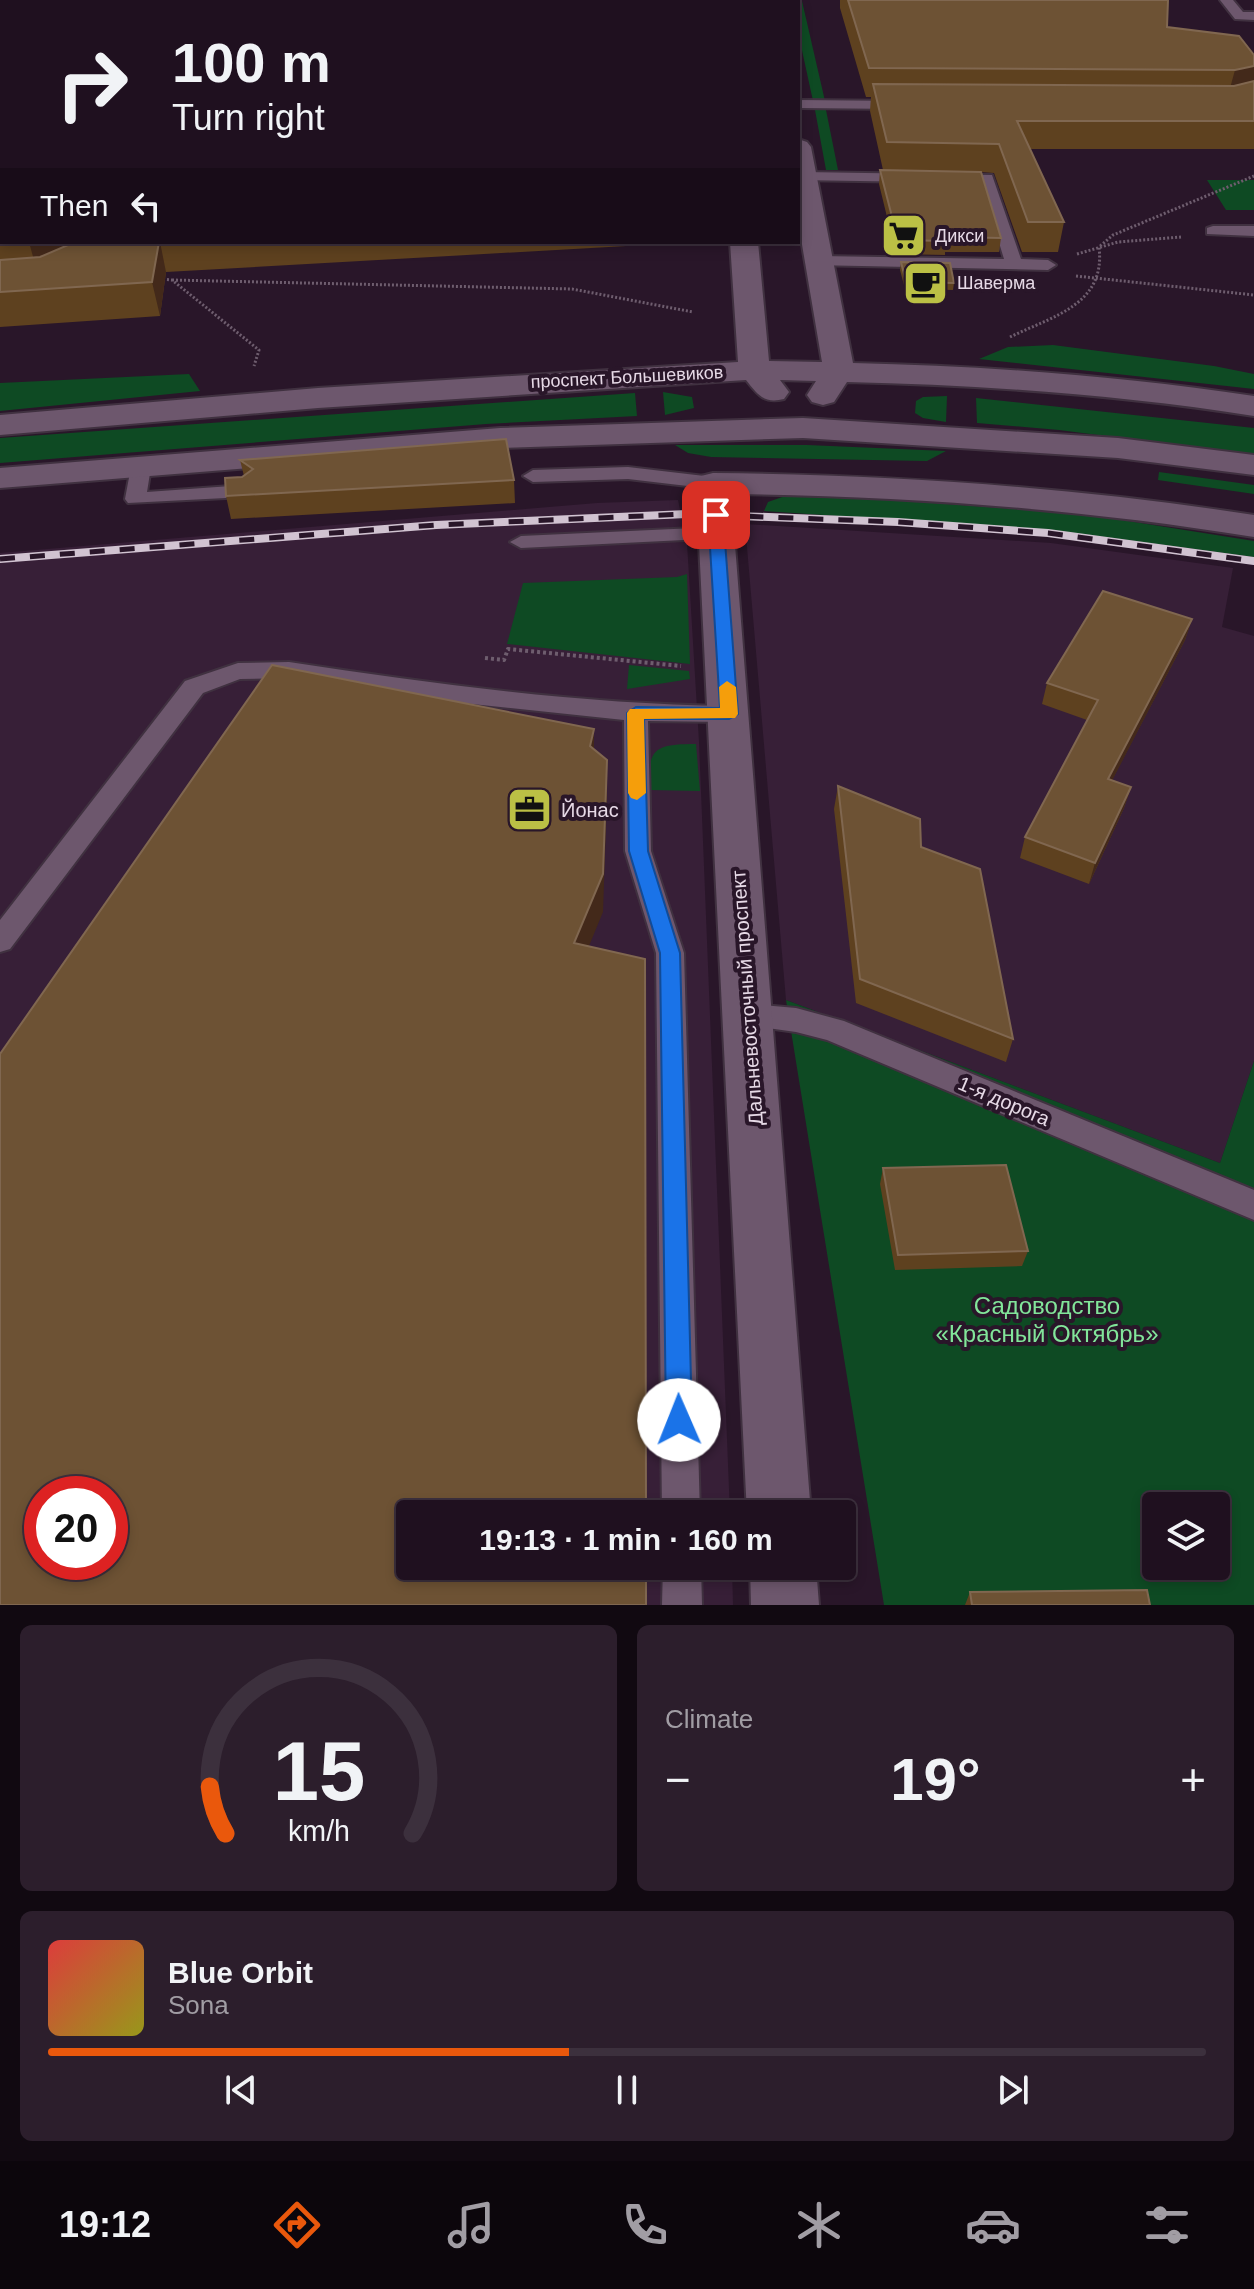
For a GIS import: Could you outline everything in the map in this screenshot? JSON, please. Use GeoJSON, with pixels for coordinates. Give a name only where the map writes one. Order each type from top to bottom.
{"type":"FeatureCollection","features":[{"type":"Feature","properties":{"kind":"street"},"geometry":{"type":"LineString","coordinates":[[800,159],[839,370],[803,428]]}},
{"type":"Feature","properties":{"kind":"street"},"geometry":{"type":"LineString","coordinates":[[744,244],[754,370],[803,428]]}},
{"type":"Feature","properties":{"kind":"street","name":"проспект Большевиков"},"geometry":{"type":"LineString","coordinates":[[0,425],[318,398],[754,370],[963,375],[1189,396],[1254,406]]}},
{"type":"Feature","properties":{"kind":"street"},"geometry":{"type":"LineString","coordinates":[[0,478],[500,438],[803,428],[1118,448],[1254,465]]}},
{"type":"Feature","properties":{"kind":"street"},"geometry":{"type":"LineString","coordinates":[[713,483],[808,483],[968,492],[1123,508],[1254,526]]}},
{"type":"Feature","properties":{"kind":"street","name":"Дальневосточный проспект"},"geometry":{"type":"LineString","coordinates":[[713,483],[778,1500]]}},
{"type":"Feature","properties":{"kind":"street"},"geometry":{"type":"LineString","coordinates":[[784,1580],[785,1605]]}},
{"type":"Feature","properties":{"kind":"lane"},"geometry":{"type":"LineString","coordinates":[[1226,0],[1239,16],[1254,16]]}},
{"type":"Feature","properties":{"kind":"lane"},"geometry":{"type":"LineString","coordinates":[[800,104],[924,105]]}},
{"type":"Feature","properties":{"kind":"lane"},"geometry":{"type":"LineString","coordinates":[[803,177],[987,178],[1014,264]]}},
{"type":"Feature","properties":{"kind":"lane"},"geometry":{"type":"LineString","coordinates":[[1213,231],[1254,231]]}},
{"type":"Feature","properties":{"kind":"lane"},"geometry":{"type":"LineString","coordinates":[[819,261],[1048,265]]}},
{"type":"Feature","properties":{"kind":"lane"},"geometry":{"type":"LineString","coordinates":[[141,467],[135,499],[245,491]]}},
{"type":"Feature","properties":{"kind":"lane"},"geometry":{"type":"LineString","coordinates":[[533,476],[628,473],[713,483]]}},
{"type":"Feature","properties":{"kind":"lane"},"geometry":{"type":"LineString","coordinates":[[521,542],[717,533]]}},
{"type":"Feature","properties":{"kind":"lane"},"geometry":{"type":"LineString","coordinates":[[0,941],[194,687],[238,671],[289,670],[444,693],[636,713],[729,714]]}},
{"type":"Feature","properties":{"kind":"lane"},"geometry":{"type":"LineString","coordinates":[[636,713],[638,851],[670,953],[681,1500]]}},
{"type":"Feature","properties":{"kind":"lane","name":"1-я дорога"},"geometry":{"type":"LineString","coordinates":[[749,1016],[796,1020],[833,1030],[1254,1205]]}},
{"type":"Feature","properties":{"kind":"lane"},"geometry":{"type":"LineString","coordinates":[[682,1580],[682,1605]]}},
{"type":"Feature","properties":{"kind":"path"},"geometry":{"type":"LineString","coordinates":[[1099,247],[1113,235],[1254,176]]}},
{"type":"Feature","properties":{"kind":"path"},"geometry":{"type":"LineString","coordinates":[[1048,265],[1099,247],[1149,237],[1191,237],[1213,231]]}},
{"type":"Feature","properties":{"kind":"path"},"geometry":{"type":"LineString","coordinates":[[1010,337],[1068,307],[1092,290],[1101,264],[1099,247]]}},
{"type":"Feature","properties":{"kind":"path"},"geometry":{"type":"LineString","coordinates":[[1048,265],[1072,276],[1254,295]]}},
{"type":"Feature","properties":{"kind":"path"},"geometry":{"type":"LineString","coordinates":[[157,279],[572,289],[693,312]]}},
{"type":"Feature","properties":{"kind":"path"},"geometry":{"type":"LineString","coordinates":[[172,280],[259,350],[254,368]]}},
{"type":"Feature","properties":{"kind":"path"},"geometry":{"type":"LineString","coordinates":[[485,658],[504,660],[508,649],[682,666]]}},
{"type":"Feature","properties":{"kind":"shaded area"},"geometry":{"type":"Polygon","coordinates":[[[678,500],[687,543],[699,742],[729,1500],[396,1500],[396,1580],[732,1580],[733,1605],[0,1605],[0,553],[597,503],[678,500]]]}},
{"type":"Feature","properties":{"kind":"shaded area"},"geometry":{"type":"Polygon","coordinates":[[[745,524],[1051,543],[1233,568],[1222,627],[1254,636],[1254,1061],[1220,1163],[786,1000],[745,524]]]}},
{"type":"Feature","properties":{"kind":"green space"},"geometry":{"type":"Polygon","coordinates":[[[800,1],[825,101],[813,101],[800,41],[800,1]]]}},
{"type":"Feature","properties":{"kind":"green space"},"geometry":{"type":"Polygon","coordinates":[[[815,110],[826,110],[838,170],[826,170],[815,110]]]}},
{"type":"Feature","properties":{"kind":"green space"},"geometry":{"type":"Polygon","coordinates":[[[1207,180],[1254,180],[1254,210],[1226,210],[1207,180]]]}},
{"type":"Feature","properties":{"kind":"green space"},"geometry":{"type":"Polygon","coordinates":[[[1053,345],[1254,374],[1254,389],[979,359],[1008,347],[1053,345]]]}},
{"type":"Feature","properties":{"kind":"green space"},"geometry":{"type":"Polygon","coordinates":[[[189,374],[200,391],[0,411],[0,383],[189,374]]]}},
{"type":"Feature","properties":{"kind":"green space"},"geometry":{"type":"Polygon","coordinates":[[[663,392],[692,397],[694,408],[665,415],[663,392]]]}},
{"type":"Feature","properties":{"kind":"green space"},"geometry":{"type":"Polygon","coordinates":[[[635,393],[637,416],[486,424],[0,463],[0,438],[635,393]]]}},
{"type":"Feature","properties":{"kind":"green space"},"geometry":{"type":"Polygon","coordinates":[[[947,396],[946,422],[923,418],[915,413],[916,401],[923,397],[947,396]]]}},
{"type":"Feature","properties":{"kind":"green space"},"geometry":{"type":"Polygon","coordinates":[[[976,398],[1254,428],[1254,455],[1059,430],[977,423],[976,398]]]}},
{"type":"Feature","properties":{"kind":"green space"},"geometry":{"type":"Polygon","coordinates":[[[675,445],[807,445],[946,451],[927,461],[711,457],[688,453],[675,445]]]}},
{"type":"Feature","properties":{"kind":"green space"},"geometry":{"type":"Polygon","coordinates":[[[1159,472],[1254,485],[1254,494],[1158,480],[1159,472]]]}},
{"type":"Feature","properties":{"kind":"green space"},"geometry":{"type":"Polygon","coordinates":[[[785,496],[1084,514],[1254,541],[1254,557],[1060,531],[764,511],[768,502],[785,496]]]}},
{"type":"Feature","properties":{"kind":"green space"},"geometry":{"type":"Polygon","coordinates":[[[687,574],[690,664],[507,644],[523,583],[677,577],[687,574]]]}},
{"type":"Feature","properties":{"kind":"green space"},"geometry":{"type":"Polygon","coordinates":[[[629,665],[689,671],[690,679],[627,689],[629,665]]]}},
{"type":"Feature","properties":{"kind":"green space"},"geometry":{"type":"Polygon","coordinates":[[[696,744],[700,791],[649,790],[650,766],[656,752],[670,745],[696,744]]]}},
{"type":"Feature","properties":{"kind":"green space","name":"Садоводство «Красный Октябрь»"},"geometry":{"type":"Polygon","coordinates":[[[786,1000],[1220,1163],[1254,1061],[1254,1605],[884,1605],[786,1000]]]}},
{"type":"Feature","properties":{"kind":"building"},"geometry":{"type":"Polygon","coordinates":[[[848,0],[1168,0],[1167,27],[1239,36],[1254,55],[1254,66],[1235,70],[869,68],[848,0]]]}},
{"type":"Feature","properties":{"kind":"building"},"geometry":{"type":"Polygon","coordinates":[[[1254,81],[1254,121],[1017,121],[1064,222],[1028,222],[999,144],[887,142],[873,84],[1234,86],[1254,81]]]}},
{"type":"Feature","properties":{"kind":"building"},"geometry":{"type":"Polygon","coordinates":[[[880,170],[981,172],[1001,238],[898,240],[880,170]]]}},
{"type":"Feature","properties":{"kind":"building"},"geometry":{"type":"Polygon","coordinates":[[[70,244],[159,244],[152,282],[0,292],[0,260],[40,257],[70,244]]]}},
{"type":"Feature","properties":{"kind":"building"},"geometry":{"type":"Polygon","coordinates":[[[901,262],[950,263],[954,283],[906,282],[901,262]]]}},
{"type":"Feature","properties":{"kind":"building"},"geometry":{"type":"Polygon","coordinates":[[[506,439],[514,480],[226,496],[225,478],[242,477],[253,469],[240,460],[506,439]]]}},
{"type":"Feature","properties":{"kind":"building"},"geometry":{"type":"Polygon","coordinates":[[[1103,591],[1192,619],[1108,779],[1131,787],[1095,863],[1025,837],[1098,700],[1047,683],[1103,591]]]}},
{"type":"Feature","properties":{"kind":"building"},"geometry":{"type":"Polygon","coordinates":[[[272,665],[594,729],[590,746],[607,760],[603,874],[574,943],[645,959],[646,1500],[396,1500],[396,1580],[646,1580],[646,1605],[0,1605],[0,1054],[272,665]]]}},
{"type":"Feature","properties":{"kind":"building"},"geometry":{"type":"Polygon","coordinates":[[[838,786],[920,819],[921,847],[980,869],[1013,1039],[860,979],[838,786]]]}},
{"type":"Feature","properties":{"kind":"building"},"geometry":{"type":"Polygon","coordinates":[[[1006,1165],[1028,1251],[898,1255],[883,1168],[1006,1165]]]}},
{"type":"Feature","properties":{"kind":"building"},"geometry":{"type":"Polygon","coordinates":[[[1147,1590],[1150,1605],[972,1605],[970,1592],[1147,1590]]]}},
{"type":"Feature","properties":{"kind":"railway"},"geometry":{"type":"LineString","coordinates":[[0,559],[436,525],[687,514],[898,522],[1048,533],[1254,561]]}},
{"type":"Feature","properties":{"kind":"slow traffic"},"geometry":{"type":"LineString","coordinates":[[637,793],[636,713],[729,714],[727,687]]}},
{"type":"Feature","properties":{"kind":"place","name":"Дикси"},"geometry":{"type":"Point","coordinates":[904,236]}},
{"type":"Feature","properties":{"kind":"place","name":"Шаверма"},"geometry":{"type":"Point","coordinates":[926,283]}},
{"type":"Feature","properties":{"kind":"place","name":"Йонас"},"geometry":{"type":"Point","coordinates":[530,810]}},
{"type":"Feature","properties":{"kind":"route"},"geometry":{"type":"LineString","coordinates":[[679,1420],[670,953],[638,851],[636,713],[729,714],[716,515]]}}]}
